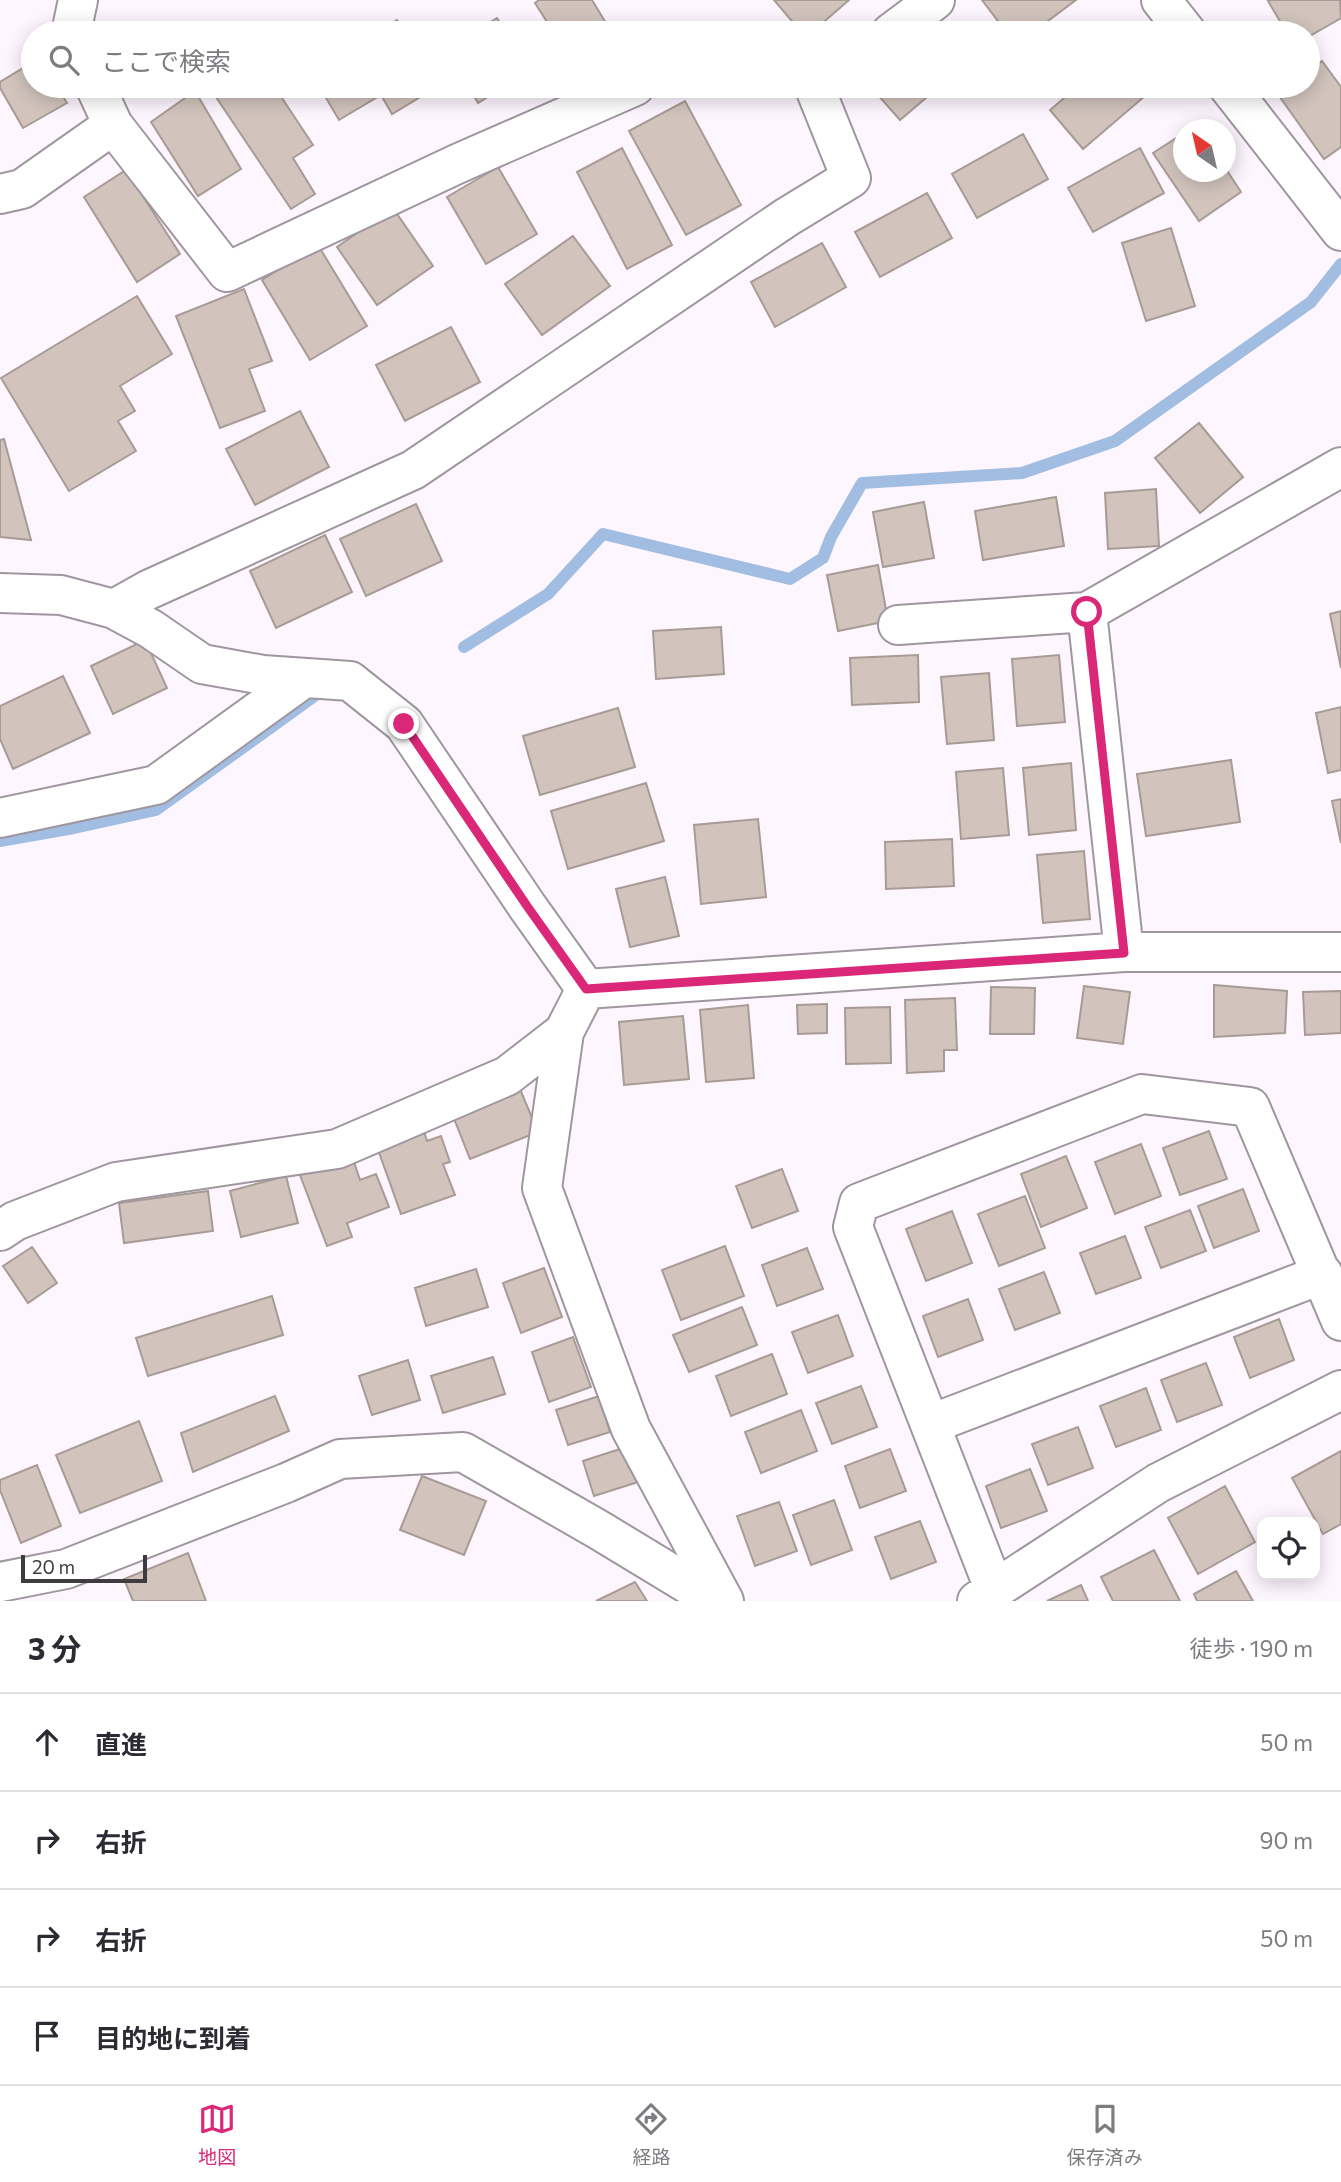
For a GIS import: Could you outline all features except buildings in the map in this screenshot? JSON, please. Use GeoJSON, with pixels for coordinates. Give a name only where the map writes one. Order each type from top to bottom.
{"type":"FeatureCollection","features":[{"type":"Feature","properties":{"kind":"street"},"geometry":{"type":"LineString","coordinates":[[74,21],[78,0]]}},
{"type":"Feature","properties":{"kind":"street"},"geometry":{"type":"LineString","coordinates":[[907,21],[935,0]]}},
{"type":"Feature","properties":{"kind":"street"},"geometry":{"type":"LineString","coordinates":[[1161,0],[1178,21]]}},
{"type":"Feature","properties":{"kind":"street"},"geometry":{"type":"LineString","coordinates":[[101,98],[113,125],[226,272],[457,164],[608,98]]}},
{"type":"Feature","properties":{"kind":"street"},"geometry":{"type":"LineString","coordinates":[[114,609],[148,590],[414,470],[787,217],[851,178],[821,98]]}},
{"type":"Feature","properties":{"kind":"street"},"geometry":{"type":"LineString","coordinates":[[1237,98],[1341,231]]}},
{"type":"Feature","properties":{"kind":"street"},"geometry":{"type":"LineString","coordinates":[[0,194],[22,189],[113,125]]}},
{"type":"Feature","properties":{"kind":"street"},"geometry":{"type":"LineString","coordinates":[[898,625],[1087,612],[1341,467]]}},
{"type":"Feature","properties":{"kind":"street"},"geometry":{"type":"LineString","coordinates":[[0,593],[61,595],[114,609],[151,629],[202,664],[263,675],[350,681],[404,724],[586,989]]}},
{"type":"Feature","properties":{"kind":"street"},"geometry":{"type":"LineString","coordinates":[[1087,612],[1124,953]]}},
{"type":"Feature","properties":{"kind":"street"},"geometry":{"type":"LineString","coordinates":[[0,818],[156,785],[304,678]]}},
{"type":"Feature","properties":{"kind":"street"},"geometry":{"type":"LineString","coordinates":[[586,989],[1124,953],[1341,952]]}},
{"type":"Feature","properties":{"kind":"street"},"geometry":{"type":"LineString","coordinates":[[586,989],[564,1032],[542,1188],[631,1430],[724,1601]]}},
{"type":"Feature","properties":{"kind":"street"},"geometry":{"type":"LineString","coordinates":[[0,1231],[15,1221],[116,1182],[337,1149],[507,1076],[564,1032]]}},
{"type":"Feature","properties":{"kind":"street"},"geometry":{"type":"LineString","coordinates":[[1341,1321],[1250,1107],[1142,1094],[859,1203],[853,1227],[931,1424],[986,1596],[1158,1483],[1341,1390]]}},
{"type":"Feature","properties":{"kind":"street"},"geometry":{"type":"LineString","coordinates":[[931,1424],[1323,1274]]}},
{"type":"Feature","properties":{"kind":"street"},"geometry":{"type":"LineString","coordinates":[[0,1582],[66,1569],[286,1483],[340,1459],[463,1452],[716,1601]]}},
{"type":"Feature","properties":{"kind":"waterway"},"geometry":{"type":"LineString","coordinates":[[464,647],[548,594],[603,534],[790,579],[823,558],[831,537],[862,483],[1022,473],[1115,441],[1311,302],[1341,264]]}},
{"type":"Feature","properties":{"kind":"waterway"},"geometry":{"type":"LineString","coordinates":[[0,841],[156,810],[316,695]]}},
{"type":"Feature","properties":{"kind":"route"},"geometry":{"type":"LineString","coordinates":[[404,724],[586,989],[1124,953],[1087,612]]}}]}
